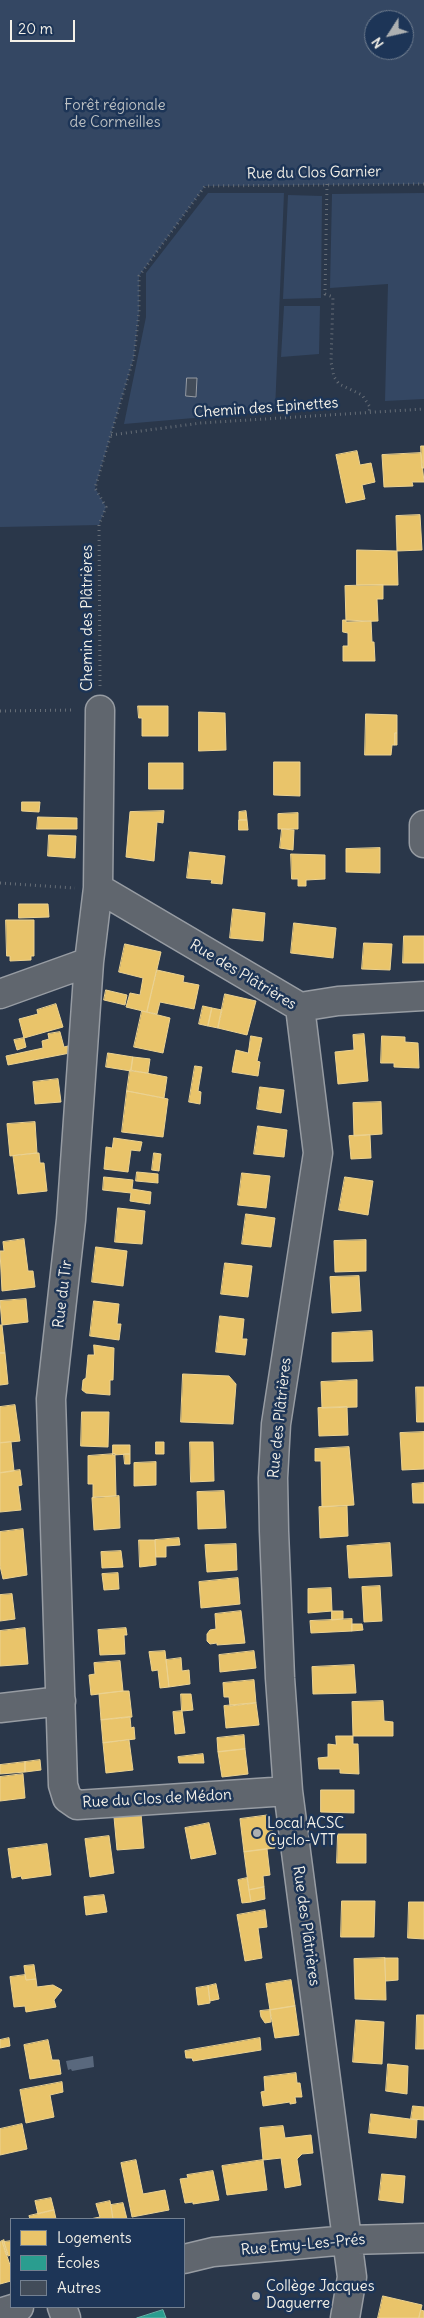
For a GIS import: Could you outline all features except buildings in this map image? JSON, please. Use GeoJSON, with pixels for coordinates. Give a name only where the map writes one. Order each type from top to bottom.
{"type":"FeatureCollection","features":[{"type":"Feature","properties":{"kind":"street"},"geometry":{"type":"LineString","coordinates":[[98,888],[100,710]]}},
{"type":"Feature","properties":{"kind":"street"},"geometry":{"type":"LineString","coordinates":[[424,825],[424,843]]}},
{"type":"Feature","properties":{"kind":"street","name":"Rue du Tir"},"geometry":{"type":"LineString","coordinates":[[61,1701],[51,1399],[72,1220],[89,962],[98,888]]}},
{"type":"Feature","properties":{"kind":"street","name":"Rue des Plâtrières"},"geometry":{"type":"LineString","coordinates":[[98,888],[300,1007],[318,1154],[276,1424],[273,1478],[280,1678],[288,1790],[352,2276],[345,2318]]}},
{"type":"Feature","properties":{"kind":"street"},"geometry":{"type":"LineString","coordinates":[[0,994],[89,962]]}},
{"type":"Feature","properties":{"kind":"street"},"geometry":{"type":"LineString","coordinates":[[300,1007],[338,1001],[424,996]]}},
{"type":"Feature","properties":{"kind":"street"},"geometry":{"type":"LineString","coordinates":[[0,1708],[61,1701]]}},
{"type":"Feature","properties":{"kind":"street","name":"Rue du Clos de Médon"},"geometry":{"type":"LineString","coordinates":[[61,1701],[63,1785],[67,1798],[77,1805],[288,1790]]}},
{"type":"Feature","properties":{"kind":"street","name":"Rue Emy-Les-Prés"},"geometry":{"type":"LineString","coordinates":[[185,2259],[213,2252],[348,2240],[424,2238]]}},
{"type":"Feature","properties":{"kind":"street"},"geometry":{"type":"LineString","coordinates":[[0,2313],[16,2308]]}},
{"type":"Feature","properties":{"kind":"path"},"geometry":{"type":"LineString","coordinates":[[328,184],[325,294],[333,298],[332,362],[334,377],[339,384],[362,395],[370,407],[369,412]]}},
{"type":"Feature","properties":{"kind":"path","name":"Rue du Clos Garnier"},"geometry":{"type":"LineString","coordinates":[[111,435],[134,357],[139,312],[139,276],[205,186],[424,184]]}},
{"type":"Feature","properties":{"kind":"path","name":"Chemin des Epinettes"},"geometry":{"type":"LineString","coordinates":[[111,435],[201,423],[424,409]]}},
{"type":"Feature","properties":{"kind":"path","name":"Chemin des Plâtrières"},"geometry":{"type":"LineString","coordinates":[[100,710],[99,525],[106,507],[95,488],[111,435]]}},
{"type":"Feature","properties":{"kind":"path"},"geometry":{"type":"LineString","coordinates":[[0,711],[100,710]]}},
{"type":"Feature","properties":{"kind":"path"},"geometry":{"type":"LineString","coordinates":[[0,883],[98,888]]}},
{"type":"Feature","properties":{"kind":"green space","name":"Forêt régionale de Cormeilles"},"geometry":{"type":"Polygon","coordinates":[[[0,0],[424,0],[424,184],[205,186],[139,276],[139,312],[134,357],[95,488],[106,507],[99,525],[0,527],[0,0]]]}},
{"type":"Feature","properties":{"kind":"green space"},"geometry":{"type":"Polygon","coordinates":[[[208,193],[284,193],[275,411],[124,424],[146,317],[146,273],[208,193]]]}},
{"type":"Feature","properties":{"kind":"green space"},"geometry":{"type":"Polygon","coordinates":[[[424,193],[424,399],[385,401],[388,284],[330,288],[332,194],[424,193]]]}},
{"type":"Feature","properties":{"kind":"green space"},"geometry":{"type":"Polygon","coordinates":[[[288,195],[322,196],[321,298],[283,299],[288,195]]]}},
{"type":"Feature","properties":{"kind":"green space"},"geometry":{"type":"Polygon","coordinates":[[[284,306],[320,306],[319,354],[281,357],[284,306]]]}},
{"type":"Feature","properties":{"kind":"shaded area"},"geometry":{"type":"Polygon","coordinates":[[[93,2056],[94,2067],[68,2070],[66,2061],[93,2056]]]}},
{"type":"Feature","properties":{"kind":"place","name":"Local ACSC Cyclo-VTT"},"geometry":{"type":"Point","coordinates":[257,1833]}},
{"type":"Feature","properties":{"kind":"place","name":"Collège Jacques Daguerre"},"geometry":{"type":"Point","coordinates":[256,2296]}}]}
